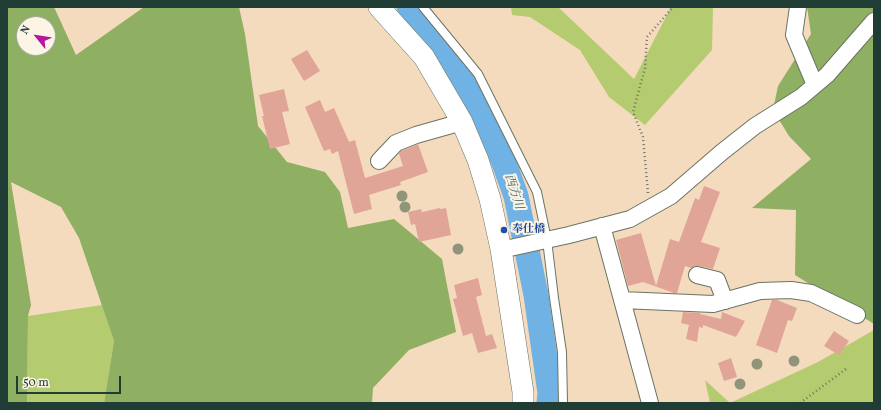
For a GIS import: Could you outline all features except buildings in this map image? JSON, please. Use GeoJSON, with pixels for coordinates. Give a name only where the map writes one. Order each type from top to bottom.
{"type":"FeatureCollection","features":[{"type":"Feature","properties":{"kind":"street"},"geometry":{"type":"LineString","coordinates":[[379,7],[424,56],[462,122],[478,160],[506,248],[523,403]]}},
{"type":"Feature","properties":{"kind":"street"},"geometry":{"type":"LineString","coordinates":[[798,7],[794,35],[815,85]]}},
{"type":"Feature","properties":{"kind":"street"},"geometry":{"type":"LineString","coordinates":[[506,248],[545,241],[630,219],[671,196],[755,126],[801,97],[827,75],[874,21]]}},
{"type":"Feature","properties":{"kind":"street"},"geometry":{"type":"LineString","coordinates":[[379,161],[396,143],[416,135],[462,122]]}},
{"type":"Feature","properties":{"kind":"street"},"geometry":{"type":"LineString","coordinates":[[602,226],[650,403]]}},
{"type":"Feature","properties":{"kind":"street"},"geometry":{"type":"LineString","coordinates":[[697,275],[717,280],[725,301]]}},
{"type":"Feature","properties":{"kind":"street"},"geometry":{"type":"LineString","coordinates":[[622,300],[713,304],[760,291],[791,290],[811,293],[857,315]]}},
{"type":"Feature","properties":{"kind":"lane"},"geometry":{"type":"LineString","coordinates":[[423,7],[478,74],[536,192],[562,352],[563,403]]}},
{"type":"Feature","properties":{"kind":"path"},"geometry":{"type":"LineString","coordinates":[[649,207],[643,137],[633,112],[645,68],[647,37],[673,7]]}},
{"type":"Feature","properties":{"kind":"path"},"geometry":{"type":"LineString","coordinates":[[800,403],[846,369]]}},
{"type":"Feature","properties":{"kind":"green space"},"geometry":{"type":"Polygon","coordinates":[[[7,7],[54,7],[76,55],[144,7],[239,7],[245,34],[258,126],[287,162],[325,172],[340,192],[348,228],[394,219],[442,259],[456,332],[409,350],[373,388],[372,403],[104,403],[114,341],[79,238],[61,207],[11,182],[31,305],[28,316],[27,403],[7,403],[7,7]]]}},
{"type":"Feature","properties":{"kind":"green space"},"geometry":{"type":"Polygon","coordinates":[[[511,7],[558,7],[634,79],[671,7],[713,7],[712,50],[645,125],[609,97],[580,50],[530,17],[512,15],[511,7]]]}},
{"type":"Feature","properties":{"kind":"green space"},"geometry":{"type":"Polygon","coordinates":[[[807,7],[874,7],[874,324],[795,275],[796,210],[752,208],[811,159],[789,136],[773,110],[778,86],[811,34],[807,7]]]}},
{"type":"Feature","properties":{"kind":"green space"},"geometry":{"type":"Polygon","coordinates":[[[102,305],[114,341],[104,403],[27,403],[28,316],[102,305]]]}},
{"type":"Feature","properties":{"kind":"green space"},"geometry":{"type":"Polygon","coordinates":[[[874,330],[874,403],[730,403],[818,362],[874,330]]]}},
{"type":"Feature","properties":{"kind":"green space"},"geometry":{"type":"Polygon","coordinates":[[[705,380],[730,403],[710,403],[705,380]]]}},
{"type":"Feature","properties":{"kind":"waterway","name":"西方川"},"geometry":{"type":"LineString","coordinates":[[409,7],[426,26],[451,60],[468,87],[503,160],[516,196],[536,295],[550,393],[549,403]]}},
{"type":"Feature","properties":{"kind":"place","name":"奉仕橋"},"geometry":{"type":"Point","coordinates":[504,230]}}]}
